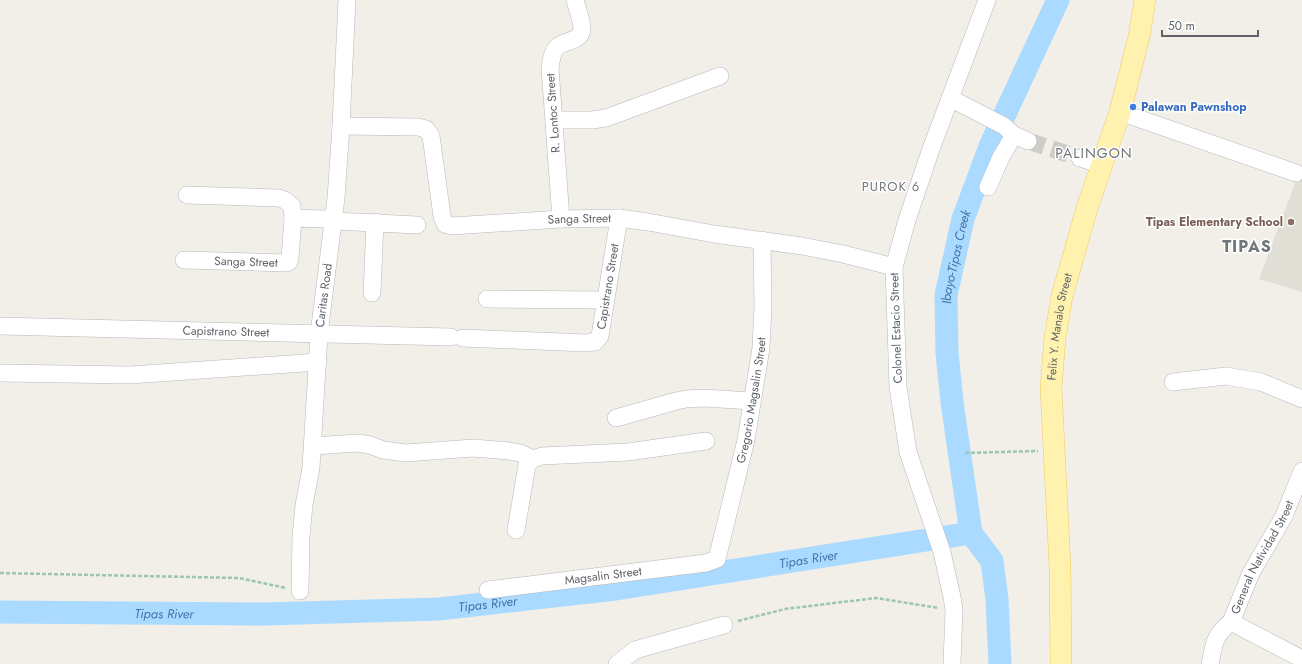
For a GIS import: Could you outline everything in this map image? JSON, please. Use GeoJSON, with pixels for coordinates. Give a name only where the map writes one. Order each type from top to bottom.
{"type":"FeatureCollection","features":[{"type":"Feature","properties":{"kind":"main road","name":"Felix Y. Manalo Street"},"geometry":{"type":"LineString","coordinates":[[1061,664],[1060,567],[1051,388],[1056,338],[1062,296],[1088,205],[1120,112],[1139,37],[1145,0]]}},
{"type":"Feature","properties":{"kind":"street","name":"Caritas Road"},"geometry":{"type":"LineString","coordinates":[[300,591],[301,536],[304,504],[312,468],[319,334],[336,221],[347,0]]}},
{"type":"Feature","properties":{"kind":"street","name":"R. Lontoc Street"},"geometry":{"type":"LineString","coordinates":[[561,219],[550,68],[552,55],[556,48],[577,38],[581,33],[581,24],[575,0]]}},
{"type":"Feature","properties":{"kind":"street","name":"Colonel Estacio Street"},"geometry":{"type":"LineString","coordinates":[[952,664],[954,610],[952,597],[942,552],[908,452],[898,387],[894,267],[907,220],[950,98],[987,0]]}},
{"type":"Feature","properties":{"kind":"street"},"geometry":{"type":"LineString","coordinates":[[554,120],[592,120],[606,118],[720,76]]}},
{"type":"Feature","properties":{"kind":"street"},"geometry":{"type":"LineString","coordinates":[[950,98],[1010,130],[1001,157],[988,187]]}},
{"type":"Feature","properties":{"kind":"street"},"geometry":{"type":"LineString","coordinates":[[1120,112],[1296,173]]}},
{"type":"Feature","properties":{"kind":"street","name":"Sanga Street"},"geometry":{"type":"LineString","coordinates":[[341,126],[418,127],[426,129],[431,136],[442,216],[445,224],[452,226],[561,219],[619,218],[714,234],[802,246],[844,254],[894,267]]}},
{"type":"Feature","properties":{"kind":"street"},"geometry":{"type":"LineString","coordinates":[[1080,158],[1102,165]]}},
{"type":"Feature","properties":{"kind":"street"},"geometry":{"type":"LineString","coordinates":[[187,195],[279,198],[285,200],[292,206],[293,218],[418,224]]}},
{"type":"Feature","properties":{"kind":"street","name":"Sanga Street"},"geometry":{"type":"LineString","coordinates":[[184,260],[289,262],[293,218]]}},
{"type":"Feature","properties":{"kind":"street","name":"Capistrano Street"},"geometry":{"type":"LineString","coordinates":[[0,326],[457,338],[586,343],[595,342],[600,336],[619,218]]}},
{"type":"Feature","properties":{"kind":"street"},"geometry":{"type":"LineString","coordinates":[[372,293],[375,222]]}},
{"type":"Feature","properties":{"kind":"street","name":"Gregorio Magsalin Street"},"geometry":{"type":"LineString","coordinates":[[716,559],[746,440],[760,348],[764,306],[762,240]]}},
{"type":"Feature","properties":{"kind":"street"},"geometry":{"type":"LineString","coordinates":[[487,299],[605,300]]}},
{"type":"Feature","properties":{"kind":"street"},"geometry":{"type":"LineString","coordinates":[[0,373],[130,375],[318,362]]}},
{"type":"Feature","properties":{"kind":"street"},"geometry":{"type":"LineString","coordinates":[[1173,382],[1226,376],[1261,382],[1302,399]]}},
{"type":"Feature","properties":{"kind":"street"},"geometry":{"type":"LineString","coordinates":[[616,418],[676,400],[704,398],[752,401]]}},
{"type":"Feature","properties":{"kind":"street"},"geometry":{"type":"LineString","coordinates":[[516,530],[527,465],[533,459],[542,456],[628,452],[706,442]]}},
{"type":"Feature","properties":{"kind":"street"},"geometry":{"type":"LineString","coordinates":[[313,446],[358,443],[370,445],[383,450],[406,453],[473,448],[509,450],[533,459]]}},
{"type":"Feature","properties":{"kind":"street","name":"General Natividad Street"},"geometry":{"type":"LineString","coordinates":[[1231,622],[1251,573],[1284,516],[1302,471]]}},
{"type":"Feature","properties":{"kind":"street","name":"Magsalin Street"},"geometry":{"type":"LineString","coordinates":[[488,590],[706,563],[716,559]]}},
{"type":"Feature","properties":{"kind":"street"},"geometry":{"type":"LineString","coordinates":[[1210,664],[1215,641],[1221,630],[1231,622],[1296,660]]}},
{"type":"Feature","properties":{"kind":"street"},"geometry":{"type":"LineString","coordinates":[[617,664],[635,650],[724,625]]}},
{"type":"Feature","properties":{"kind":"path"},"geometry":{"type":"LineString","coordinates":[[965,453],[1054,450]]}},
{"type":"Feature","properties":{"kind":"path"},"geometry":{"type":"LineString","coordinates":[[0,573],[239,578],[300,591]]}},
{"type":"Feature","properties":{"kind":"path"},"geometry":{"type":"LineString","coordinates":[[724,625],[785,609],[876,598],[954,610]]}},
{"type":"Feature","properties":{"kind":"shaded area","name":"Tipas Elementary School"},"geometry":{"type":"Polygon","coordinates":[[[1302,165],[1302,292],[1259,279],[1302,165]]]}},
{"type":"Feature","properties":{"kind":"waterway","name":"Ibayo-Tipas Creek"},"geometry":{"type":"LineString","coordinates":[[1000,664],[997,599],[992,561],[971,533],[952,402],[947,353],[946,295],[963,219],[991,144],[1058,0]]}},
{"type":"Feature","properties":{"kind":"waterway","name":"Tipas River"},"geometry":{"type":"LineString","coordinates":[[0,612],[265,614],[439,609],[616,589],[971,533]]}},
{"type":"Feature","properties":{"kind":"tunnel"},"geometry":{"type":"LineString","coordinates":[[1028,141],[1080,158]]}},
{"type":"Feature","properties":{"kind":"place","name":"Palawan Pawnshop"},"geometry":{"type":"Point","coordinates":[1133,107]}},
{"type":"Feature","properties":{"kind":"place","name":"Tipas Elementary School"},"geometry":{"type":"Point","coordinates":[1291,222]}},
{"type":"Feature","properties":{"kind":"district","name":"PALINGON"},"geometry":{"type":"Point","coordinates":[1094,153]}},
{"type":"Feature","properties":{"kind":"district","name":"PUROK 6"},"geometry":{"type":"Point","coordinates":[891,186]}},
{"type":"Feature","properties":{"kind":"district","name":"TIPAS"},"geometry":{"type":"Point","coordinates":[1247,246]}}]}
